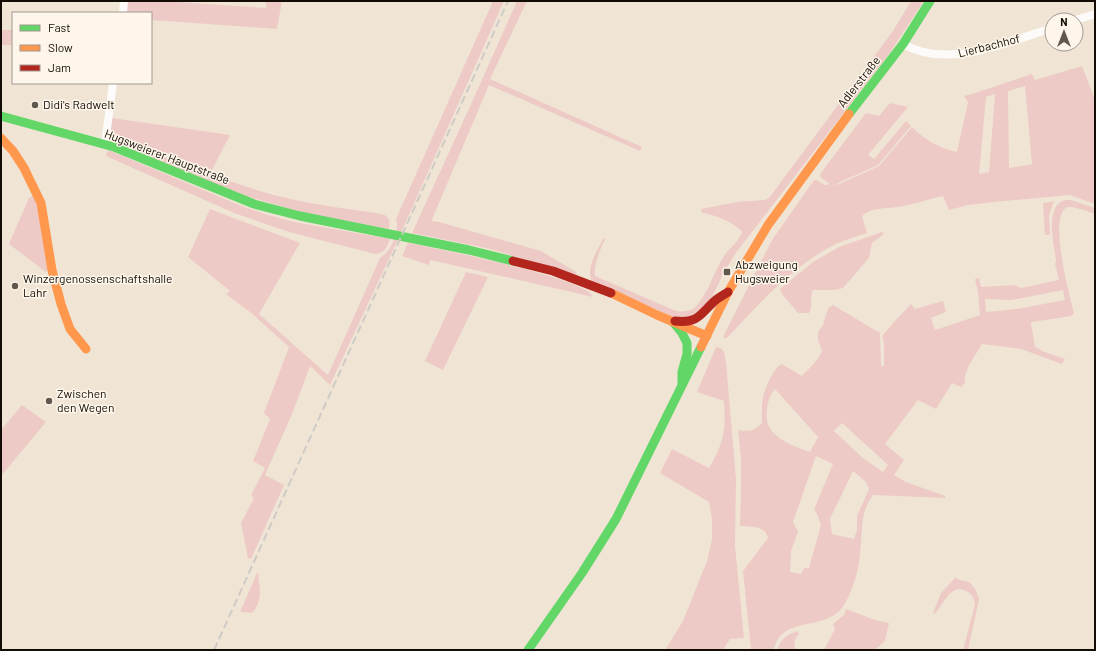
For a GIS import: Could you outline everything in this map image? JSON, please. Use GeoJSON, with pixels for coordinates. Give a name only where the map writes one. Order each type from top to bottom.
{"type":"FeatureCollection","features":[{"type":"Feature","properties":{"kind":"street"},"geometry":{"type":"LineString","coordinates":[[123,12],[124,1]]}},
{"type":"Feature","properties":{"kind":"street","name":"Adlerstraße"},"geometry":{"type":"LineString","coordinates":[[728,292],[768,225],[803,176],[903,44],[930,1]]}},
{"type":"Feature","properties":{"kind":"street"},"geometry":{"type":"LineString","coordinates":[[1084,17],[1095,14]]}},
{"type":"Feature","properties":{"kind":"street","name":"Lierbachhof"},"geometry":{"type":"LineString","coordinates":[[903,44],[919,51],[950,55],[1000,44],[1044,30]]}},
{"type":"Feature","properties":{"kind":"street"},"geometry":{"type":"LineString","coordinates":[[105,144],[113,84]]}},
{"type":"Feature","properties":{"kind":"street","name":"Hugsweierer Hauptstraße"},"geometry":{"type":"LineString","coordinates":[[1,116],[59,133],[105,144],[254,204],[300,216],[511,260],[553,271],[621,297],[707,336]]}},
{"type":"Feature","properties":{"kind":"street"},"geometry":{"type":"LineString","coordinates":[[1,138],[13,151],[24,168],[41,204],[52,270],[60,304],[70,329],[86,349]]}},
{"type":"Feature","properties":{"kind":"street"},"geometry":{"type":"LineString","coordinates":[[673,321],[684,322],[698,317],[709,309],[717,299],[728,292]]}},
{"type":"Feature","properties":{"kind":"street"},"geometry":{"type":"LineString","coordinates":[[528,650],[582,573],[616,518],[728,292]]}},
{"type":"Feature","properties":{"kind":"street"},"geometry":{"type":"LineString","coordinates":[[673,321],[687,343],[687,354],[682,372],[682,385]]}},
{"type":"Feature","properties":{"kind":"shaded area"},"geometry":{"type":"Polygon","coordinates":[[[127,1],[163,1],[266,8],[266,1],[282,1],[277,29],[152,20],[152,12],[126,12],[127,1]]]}},
{"type":"Feature","properties":{"kind":"shaded area"},"geometry":{"type":"Polygon","coordinates":[[[493,1],[504,1],[396,244],[330,385],[310,366],[292,414],[265,475],[284,485],[251,559],[248,558],[241,523],[254,498],[251,495],[265,468],[253,461],[270,419],[264,413],[289,347],[250,312],[226,294],[230,291],[188,257],[210,209],[300,243],[259,314],[328,375],[380,258],[388,251],[394,241],[397,229],[396,219],[493,1]]]}},
{"type":"Feature","properties":{"kind":"shaded area"},"geometry":{"type":"Polygon","coordinates":[[[517,1],[527,1],[490,79],[642,147],[640,151],[489,85],[432,221],[541,251],[576,272],[577,275],[491,249],[412,233],[517,1]]]}},
{"type":"Feature","properties":{"kind":"shaded area"},"geometry":{"type":"Polygon","coordinates":[[[911,1],[924,1],[889,54],[735,254],[725,270],[712,297],[702,310],[685,317],[674,317],[593,283],[590,273],[592,261],[603,239],[606,238],[595,267],[595,276],[676,311],[681,312],[694,308],[707,291],[720,262],[739,239],[742,232],[735,225],[712,215],[702,213],[701,209],[769,198],[893,31],[911,1]]]}},
{"type":"Feature","properties":{"kind":"shaded area"},"geometry":{"type":"Polygon","coordinates":[[[1,30],[12,30],[12,45],[1,45],[1,30]]]}},
{"type":"Feature","properties":{"kind":"shaded area"},"geometry":{"type":"Polygon","coordinates":[[[1082,66],[1095,100],[1095,204],[1070,195],[968,205],[949,210],[943,196],[903,206],[870,211],[862,216],[867,233],[838,243],[807,262],[779,285],[728,337],[724,339],[724,335],[772,240],[814,180],[828,185],[829,183],[821,178],[820,174],[866,113],[879,116],[890,103],[908,107],[868,155],[874,159],[906,121],[911,126],[878,165],[836,184],[837,185],[879,166],[912,127],[933,143],[957,152],[968,102],[964,96],[1032,74],[1035,80],[1082,66]],[[1025,86],[1008,91],[1009,168],[1032,164],[1025,86]],[[995,94],[986,97],[979,174],[989,172],[995,94]]]}},
{"type":"Feature","properties":{"kind":"shaded area"},"geometry":{"type":"Polygon","coordinates":[[[112,118],[230,135],[212,170],[160,151],[110,137],[112,118]]]}},
{"type":"Feature","properties":{"kind":"shaded area"},"geometry":{"type":"Polygon","coordinates":[[[113,142],[169,158],[241,185],[275,195],[320,205],[382,214],[387,216],[389,220],[389,229],[311,215],[246,196],[113,142]]]}},
{"type":"Feature","properties":{"kind":"shaded area"},"geometry":{"type":"Polygon","coordinates":[[[108,150],[244,207],[268,215],[294,222],[390,239],[387,247],[383,251],[375,254],[289,232],[234,213],[106,156],[108,150]]]}},
{"type":"Feature","properties":{"kind":"shaded area"},"geometry":{"type":"Polygon","coordinates":[[[36,196],[49,269],[46,272],[9,244],[29,198],[36,196]]]}},
{"type":"Feature","properties":{"kind":"shaded area"},"geometry":{"type":"Polygon","coordinates":[[[1065,200],[1071,200],[1095,208],[1095,214],[1071,207],[1068,207],[1062,213],[1060,239],[1062,256],[1074,313],[1071,316],[1032,322],[1031,324],[1035,347],[1065,359],[1062,364],[1021,349],[982,344],[970,363],[966,373],[965,383],[961,387],[952,383],[936,409],[918,400],[885,444],[904,460],[894,475],[906,482],[945,496],[945,498],[873,495],[865,509],[862,523],[857,573],[844,605],[837,613],[829,618],[802,625],[785,632],[778,639],[773,650],[751,650],[743,571],[768,538],[767,534],[761,529],[740,526],[741,458],[738,430],[752,430],[762,423],[763,397],[773,373],[782,364],[802,376],[813,364],[822,351],[818,340],[818,332],[823,325],[828,308],[833,305],[880,333],[881,366],[884,366],[884,343],[882,336],[911,304],[915,309],[943,301],[946,312],[931,318],[935,330],[980,315],[975,279],[979,278],[981,287],[1014,285],[1021,288],[1059,280],[1055,264],[1056,260],[1052,236],[1052,218],[1054,210],[1065,200]],[[1063,290],[1012,300],[985,299],[986,312],[1017,309],[1065,300],[1063,290]],[[775,389],[767,409],[769,426],[779,438],[810,452],[818,437],[775,389]],[[842,423],[834,431],[863,458],[883,472],[888,465],[842,423]],[[816,456],[793,522],[798,532],[791,551],[790,572],[801,574],[804,568],[809,568],[821,525],[814,509],[833,464],[816,456]],[[853,471],[830,519],[832,534],[854,539],[857,530],[857,516],[869,489],[866,482],[853,471]]]}},
{"type":"Feature","properties":{"kind":"shaded area"},"geometry":{"type":"Polygon","coordinates":[[[1054,201],[1049,215],[1050,235],[1045,235],[1043,203],[1054,201]]]}},
{"type":"Feature","properties":{"kind":"shaded area"},"geometry":{"type":"Polygon","coordinates":[[[882,232],[884,234],[872,243],[869,258],[843,288],[835,290],[813,290],[809,313],[798,313],[782,294],[780,289],[813,262],[839,247],[882,232]]]}},
{"type":"Feature","properties":{"kind":"shaded area"},"geometry":{"type":"Polygon","coordinates":[[[408,243],[476,257],[538,273],[565,281],[584,289],[593,297],[430,260],[429,265],[402,256],[408,243]]]}},
{"type":"Feature","properties":{"kind":"shaded area"},"geometry":{"type":"Polygon","coordinates":[[[466,272],[488,277],[443,370],[425,361],[466,272]]]}},
{"type":"Feature","properties":{"kind":"shaded area"},"geometry":{"type":"Polygon","coordinates":[[[716,347],[721,348],[724,352],[726,362],[736,479],[735,546],[744,638],[730,639],[723,650],[665,650],[683,621],[707,561],[712,539],[712,520],[709,502],[660,473],[672,449],[709,468],[718,451],[724,429],[724,401],[697,392],[716,347]]]}},
{"type":"Feature","properties":{"kind":"shaded area"},"geometry":{"type":"Polygon","coordinates":[[[22,405],[46,422],[1,476],[1,430],[22,405]]]}},
{"type":"Feature","properties":{"kind":"shaded area"},"geometry":{"type":"Polygon","coordinates":[[[258,571],[260,593],[256,608],[252,613],[240,612],[258,571]]]}},
{"type":"Feature","properties":{"kind":"shaded area"},"geometry":{"type":"Polygon","coordinates":[[[956,577],[957,579],[969,582],[976,590],[979,599],[968,650],[963,650],[975,605],[971,594],[962,589],[952,592],[938,610],[934,614],[933,613],[941,593],[956,577]]]}},
{"type":"Feature","properties":{"kind":"shaded area"},"geometry":{"type":"Polygon","coordinates":[[[846,609],[875,620],[889,623],[885,641],[875,650],[824,650],[835,629],[833,624],[844,615],[846,609]]]}},
{"type":"Feature","properties":{"kind":"shaded area"},"geometry":{"type":"Polygon","coordinates":[[[798,631],[799,634],[794,641],[796,650],[777,650],[780,643],[785,638],[798,631]]]}},
{"type":"Feature","properties":{"kind":"railway"},"geometry":{"type":"LineString","coordinates":[[214,650],[508,1]]}},
{"type":"Feature","properties":{"kind":"traffic: fast"},"geometry":{"type":"LineString","coordinates":[[849,114],[903,44],[930,1]]}},
{"type":"Feature","properties":{"kind":"traffic: fast"},"geometry":{"type":"LineString","coordinates":[[1,116],[114,147],[254,204],[300,216],[469,250],[513,261]]}},
{"type":"Feature","properties":{"kind":"traffic: fast"},"geometry":{"type":"LineString","coordinates":[[673,322],[682,333],[687,343],[687,354],[682,372],[682,385]]}},
{"type":"Feature","properties":{"kind":"traffic: fast"},"geometry":{"type":"LineString","coordinates":[[528,650],[582,573],[616,519],[701,347]]}},
{"type":"Feature","properties":{"kind":"traffic: slow"},"geometry":{"type":"LineString","coordinates":[[701,347],[728,292],[768,225],[849,114]]}},
{"type":"Feature","properties":{"kind":"traffic: slow"},"geometry":{"type":"LineString","coordinates":[[1,138],[13,151],[24,168],[41,203],[52,270],[61,304],[70,329],[86,349]]}},
{"type":"Feature","properties":{"kind":"traffic: slow"},"geometry":{"type":"LineString","coordinates":[[611,293],[657,315],[707,336]]}},
{"type":"Feature","properties":{"kind":"traffic: jam"},"geometry":{"type":"LineString","coordinates":[[513,261],[553,271],[611,293]]}},
{"type":"Feature","properties":{"kind":"traffic: jam"},"geometry":{"type":"LineString","coordinates":[[675,321],[690,321],[695,319],[717,299],[728,292]]}},
{"type":"Feature","properties":{"kind":"place","name":"Didi's Radwelt"},"geometry":{"type":"Point","coordinates":[35,105]}},
{"type":"Feature","properties":{"kind":"place","name":"Abzweigung Hugsweier"},"geometry":{"type":"Point","coordinates":[727,272]}},
{"type":"Feature","properties":{"kind":"place","name":"Winzergenossenschaftshalle Lahr"},"geometry":{"type":"Point","coordinates":[15,286]}},
{"type":"Feature","properties":{"kind":"place","name":"Zwischen den Wegen"},"geometry":{"type":"Point","coordinates":[49,401]}}]}
